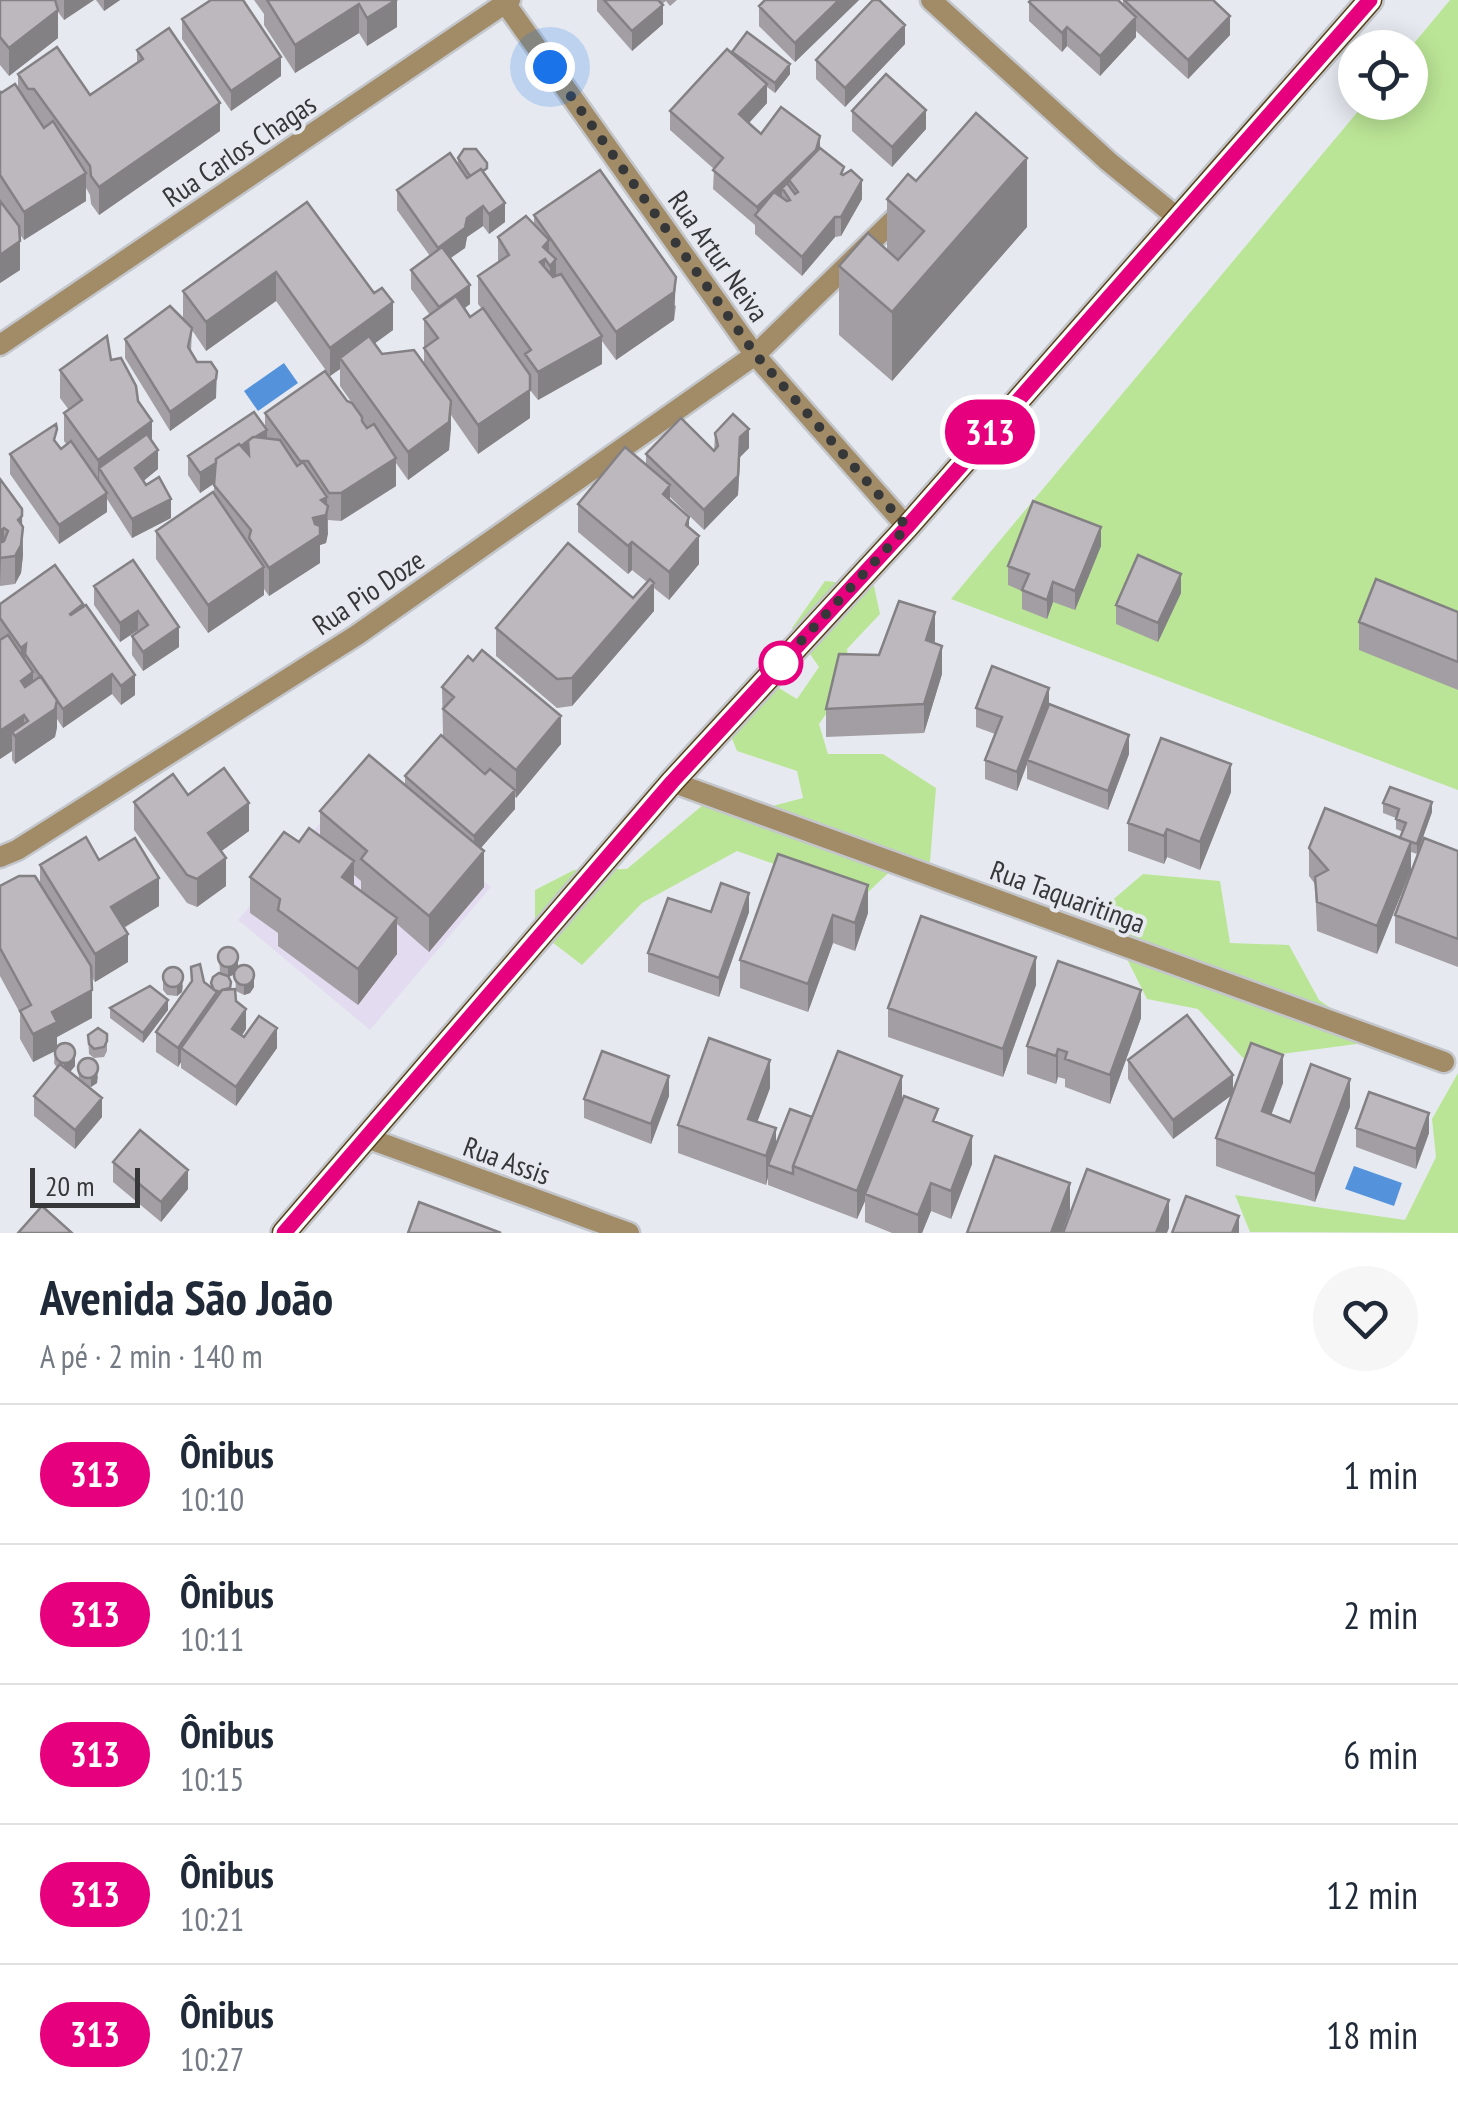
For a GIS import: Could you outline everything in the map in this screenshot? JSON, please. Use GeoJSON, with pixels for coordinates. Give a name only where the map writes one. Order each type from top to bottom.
{"type":"FeatureCollection","features":[{"type":"Feature","properties":{"kind":"main road"},"geometry":{"type":"LineString","coordinates":[[284,1233],[672,782],[907,527],[1370,0]]}},
{"type":"Feature","properties":{"kind":"street"},"geometry":{"type":"LineString","coordinates":[[930,0],[1108,162],[1178,218]]}},
{"type":"Feature","properties":{"kind":"street","name":"Rua Carlos Chagas"},"geometry":{"type":"LineString","coordinates":[[0,346],[507,2]]}},
{"type":"Feature","properties":{"kind":"street","name":"Rua Artur Neiva"},"geometry":{"type":"LineString","coordinates":[[507,2],[756,355],[907,527]]}},
{"type":"Feature","properties":{"kind":"street","name":"Rua Pio Doze"},"geometry":{"type":"LineString","coordinates":[[0,858],[357,635],[756,355],[913,201]]}},
{"type":"Feature","properties":{"kind":"street","name":"Rua Taquaritinga"},"geometry":{"type":"LineString","coordinates":[[672,782],[1444,1062]]}},
{"type":"Feature","properties":{"kind":"street","name":"Rua Assis"},"geometry":{"type":"LineString","coordinates":[[367,1138],[628,1233]]}},
{"type":"Feature","properties":{"kind":"shaded area"},"geometry":{"type":"Polygon","coordinates":[[[359,777],[491,887],[370,1030],[238,920],[359,777]]]}},
{"type":"Feature","properties":{"kind":"green space"},"geometry":{"type":"Polygon","coordinates":[[[1450,0],[1458,0],[1458,790],[951,599],[1351,120],[1428,120],[1425,30],[1450,0]]]}},
{"type":"Feature","properties":{"kind":"green space"},"geometry":{"type":"Polygon","coordinates":[[[825,581],[874,586],[880,614],[847,649],[850,680],[819,724],[828,754],[883,754],[936,788],[930,862],[901,861],[864,896],[737,851],[642,903],[582,965],[535,929],[535,890],[574,870],[627,869],[704,804],[761,809],[803,798],[797,771],[737,751],[721,711],[759,676],[797,699],[819,667],[792,628],[825,581]]]}},
{"type":"Feature","properties":{"kind":"green space"},"geometry":{"type":"Polygon","coordinates":[[[1143,874],[1220,881],[1230,943],[1289,945],[1319,1000],[1379,1041],[1244,1059],[1198,1009],[1147,999],[1102,909],[1143,874]]]}},
{"type":"Feature","properties":{"kind":"green space"},"geometry":{"type":"Polygon","coordinates":[[[1458,1073],[1458,1233],[1250,1232],[1235,1195],[1405,1220],[1436,1157],[1432,1119],[1458,1073]]]}},
{"type":"Feature","properties":{"kind":"water"},"geometry":{"type":"Polygon","coordinates":[[[284,363],[298,383],[258,411],[244,391],[284,363]]]}},
{"type":"Feature","properties":{"kind":"water"},"geometry":{"type":"Polygon","coordinates":[[[1354,1166],[1402,1183],[1394,1206],[1345,1189],[1354,1166]]]}},
{"type":"Feature","properties":{"kind":"building"},"geometry":{"type":"Polygon","coordinates":[[[0,0],[55,0],[58,10],[9,48],[0,37],[0,0]]]}},
{"type":"Feature","properties":{"kind":"building"},"geometry":{"type":"Polygon","coordinates":[[[211,0],[243,0],[281,57],[231,91],[182,19],[211,0]]]}},
{"type":"Feature","properties":{"kind":"building"},"geometry":{"type":"Polygon","coordinates":[[[267,0],[396,0],[367,18],[359,4],[295,45],[267,0]]]}},
{"type":"Feature","properties":{"kind":"building"},"geometry":{"type":"Polygon","coordinates":[[[604,0],[658,0],[663,5],[632,31],[604,0]]]}},
{"type":"Feature","properties":{"kind":"building"},"geometry":{"type":"Polygon","coordinates":[[[765,0],[839,0],[795,43],[759,6],[765,0]]]}},
{"type":"Feature","properties":{"kind":"building"},"geometry":{"type":"Polygon","coordinates":[[[873,0],[879,0],[905,25],[845,88],[816,60],[873,0]]]}},
{"type":"Feature","properties":{"kind":"building"},"geometry":{"type":"Polygon","coordinates":[[[1031,0],[1118,0],[1136,17],[1100,56],[1067,27],[1062,33],[1031,0]]]}},
{"type":"Feature","properties":{"kind":"building"},"geometry":{"type":"Polygon","coordinates":[[[1124,0],[1213,0],[1230,16],[1188,60],[1124,0]]]}},
{"type":"Feature","properties":{"kind":"building"},"geometry":{"type":"Polygon","coordinates":[[[169,28],[220,103],[99,187],[91,176],[90,166],[34,89],[28,89],[18,74],[57,47],[90,95],[143,59],[137,50],[169,28]]]}},
{"type":"Feature","properties":{"kind":"building"},"geometry":{"type":"Polygon","coordinates":[[[747,32],[790,64],[775,83],[732,52],[747,32]]]}},
{"type":"Feature","properties":{"kind":"building"},"geometry":{"type":"Polygon","coordinates":[[[727,49],[767,84],[739,114],[761,134],[781,107],[820,136],[816,150],[757,207],[713,170],[723,158],[670,111],[727,49]]]}},
{"type":"Feature","properties":{"kind":"building"},"geometry":{"type":"Polygon","coordinates":[[[886,74],[926,110],[892,147],[852,111],[886,74]]]}},
{"type":"Feature","properties":{"kind":"building"},"geometry":{"type":"Polygon","coordinates":[[[15,84],[44,128],[53,121],[86,173],[24,212],[0,175],[0,91],[15,84]]]}},
{"type":"Feature","properties":{"kind":"building"},"geometry":{"type":"Polygon","coordinates":[[[976,113],[1027,158],[892,312],[839,266],[868,233],[898,260],[924,231],[887,199],[908,174],[916,181],[976,113]]]}},
{"type":"Feature","properties":{"kind":"building"},"geometry":{"type":"Polygon","coordinates":[[[820,148],[844,167],[841,174],[851,170],[862,180],[841,217],[835,217],[802,257],[755,215],[774,192],[790,200],[782,188],[787,183],[795,194],[798,192],[789,180],[820,148]]]}},
{"type":"Feature","properties":{"kind":"building"},"geometry":{"type":"Polygon","coordinates":[[[464,149],[476,149],[487,168],[470,176],[458,158],[464,149]]]}},
{"type":"Feature","properties":{"kind":"building"},"geometry":{"type":"Polygon","coordinates":[[[450,153],[467,178],[481,169],[505,203],[489,214],[483,206],[467,218],[465,228],[438,248],[397,190],[450,153]]]}},
{"type":"Feature","properties":{"kind":"building"},"geometry":{"type":"Polygon","coordinates":[[[600,170],[676,277],[674,292],[616,332],[534,215],[600,170]]]}},
{"type":"Feature","properties":{"kind":"building"},"geometry":{"type":"Polygon","coordinates":[[[0,201],[19,226],[20,241],[0,255],[0,201]]]}},
{"type":"Feature","properties":{"kind":"building"},"geometry":{"type":"Polygon","coordinates":[[[307,202],[374,293],[382,288],[393,302],[330,348],[276,272],[206,322],[183,291],[307,202]]]}},
{"type":"Feature","properties":{"kind":"building"},"geometry":{"type":"Polygon","coordinates":[[[526,216],[549,240],[543,247],[556,259],[550,266],[545,259],[540,262],[553,277],[561,274],[602,336],[538,372],[525,354],[531,350],[478,276],[509,255],[498,237],[526,216]]]}},
{"type":"Feature","properties":{"kind":"building"},"geometry":{"type":"Polygon","coordinates":[[[442,247],[470,285],[439,307],[411,270],[442,247]]]}},
{"type":"Feature","properties":{"kind":"building"},"geometry":{"type":"Polygon","coordinates":[[[456,296],[470,317],[483,308],[530,375],[530,390],[478,425],[424,348],[438,338],[424,319],[456,296]]]}},
{"type":"Feature","properties":{"kind":"building"},"geometry":{"type":"Polygon","coordinates":[[[170,306],[192,328],[188,347],[197,362],[211,362],[217,371],[216,379],[170,412],[125,339],[170,306]]]}},
{"type":"Feature","properties":{"kind":"building"},"geometry":{"type":"Polygon","coordinates":[[[107,336],[111,360],[121,358],[136,386],[138,401],[152,421],[98,460],[64,413],[82,400],[60,370],[107,336]]]}},
{"type":"Feature","properties":{"kind":"building"},"geometry":{"type":"Polygon","coordinates":[[[369,336],[382,354],[414,350],[451,401],[449,422],[408,452],[340,358],[369,336]]]}},
{"type":"Feature","properties":{"kind":"building"},"geometry":{"type":"Polygon","coordinates":[[[325,371],[367,428],[374,424],[396,458],[341,493],[329,493],[308,461],[300,461],[265,413],[325,371]]]}},
{"type":"Feature","properties":{"kind":"building"},"geometry":{"type":"Polygon","coordinates":[[[254,412],[267,430],[239,444],[200,473],[188,456],[254,412]]]}},
{"type":"Feature","properties":{"kind":"building"},"geometry":{"type":"Polygon","coordinates":[[[733,414],[749,429],[740,437],[738,476],[704,510],[646,454],[681,418],[714,451],[718,446],[715,433],[733,414]]]}},
{"type":"Feature","properties":{"kind":"building"},"geometry":{"type":"Polygon","coordinates":[[[56,424],[54,440],[61,449],[71,441],[107,493],[59,525],[10,454],[56,424]]]}},
{"type":"Feature","properties":{"kind":"building"},"geometry":{"type":"Polygon","coordinates":[[[147,434],[158,450],[135,468],[146,485],[159,477],[171,499],[132,519],[99,468],[147,434]]]}},
{"type":"Feature","properties":{"kind":"building"},"geometry":{"type":"Polygon","coordinates":[[[253,437],[280,440],[297,466],[303,462],[327,497],[321,500],[328,506],[326,515],[313,518],[320,526],[320,535],[269,568],[249,538],[251,530],[214,485],[216,459],[239,444],[249,455],[248,441],[253,437]]]}},
{"type":"Feature","properties":{"kind":"building"},"geometry":{"type":"Polygon","coordinates":[[[625,447],[670,485],[663,494],[689,517],[686,525],[699,536],[669,572],[632,542],[628,546],[578,504],[625,447]]]}},
{"type":"Feature","properties":{"kind":"building"},"geometry":{"type":"Polygon","coordinates":[[[0,479],[22,509],[18,520],[23,527],[15,556],[0,558],[0,543],[8,531],[0,531],[0,479]]]}},
{"type":"Feature","properties":{"kind":"building"},"geometry":{"type":"Polygon","coordinates":[[[213,492],[264,567],[208,605],[156,531],[213,492]]]}},
{"type":"Feature","properties":{"kind":"building"},"geometry":{"type":"Polygon","coordinates":[[[1033,501],[1101,527],[1075,591],[1053,582],[1047,600],[1022,590],[1029,574],[1008,566],[1033,501]]]}},
{"type":"Feature","properties":{"kind":"building"},"geometry":{"type":"Polygon","coordinates":[[[568,543],[633,598],[650,579],[654,583],[572,678],[557,679],[496,628],[568,543]]]}},
{"type":"Feature","properties":{"kind":"building"},"geometry":{"type":"Polygon","coordinates":[[[1138,555],[1181,574],[1158,623],[1116,605],[1138,555]]]}},
{"type":"Feature","properties":{"kind":"building"},"geometry":{"type":"Polygon","coordinates":[[[133,560],[179,627],[143,652],[132,636],[148,625],[138,611],[120,623],[94,586],[133,560]]]}},
{"type":"Feature","properties":{"kind":"building"},"geometry":{"type":"Polygon","coordinates":[[[55,565],[83,604],[70,614],[86,605],[135,675],[121,686],[112,674],[63,709],[25,654],[26,644],[21,648],[0,618],[0,604],[55,565]]]}},
{"type":"Feature","properties":{"kind":"building"},"geometry":{"type":"Polygon","coordinates":[[[1376,579],[1458,612],[1458,662],[1359,622],[1376,579]]]}},
{"type":"Feature","properties":{"kind":"building"},"geometry":{"type":"Polygon","coordinates":[[[899,601],[935,612],[926,640],[942,646],[924,704],[826,709],[839,654],[879,655],[899,601]]]}},
{"type":"Feature","properties":{"kind":"building"},"geometry":{"type":"Polygon","coordinates":[[[8,635],[33,672],[21,681],[25,687],[41,676],[57,700],[55,709],[15,736],[12,732],[28,721],[24,715],[0,731],[0,640],[8,635]]]}},
{"type":"Feature","properties":{"kind":"building"},"geometry":{"type":"Polygon","coordinates":[[[482,650],[561,716],[516,770],[443,709],[454,697],[442,687],[468,656],[473,661],[482,650]]]}},
{"type":"Feature","properties":{"kind":"building"},"geometry":{"type":"Polygon","coordinates":[[[992,666],[1049,688],[1017,772],[985,760],[1002,717],[976,708],[992,666]]]}},
{"type":"Feature","properties":{"kind":"building"},"geometry":{"type":"Polygon","coordinates":[[[1049,704],[1129,735],[1108,791],[1027,760],[1049,704]]]}},
{"type":"Feature","properties":{"kind":"building"},"geometry":{"type":"Polygon","coordinates":[[[441,735],[485,774],[490,769],[515,790],[474,836],[405,776],[441,735]]]}},
{"type":"Feature","properties":{"kind":"building"},"geometry":{"type":"Polygon","coordinates":[[[1161,738],[1231,764],[1200,842],[1167,829],[1164,836],[1128,823],[1161,738]]]}},
{"type":"Feature","properties":{"kind":"building"},"geometry":{"type":"Polygon","coordinates":[[[369,755],[484,851],[429,916],[361,859],[367,851],[320,811],[369,755]]]}},
{"type":"Feature","properties":{"kind":"building"},"geometry":{"type":"Polygon","coordinates":[[[224,768],[249,803],[208,833],[226,858],[197,879],[187,875],[134,802],[173,774],[188,795],[224,768]]]}},
{"type":"Feature","properties":{"kind":"building"},"geometry":{"type":"Polygon","coordinates":[[[1390,787],[1432,802],[1417,844],[1400,838],[1406,823],[1396,819],[1399,809],[1383,803],[1390,787]]]}},
{"type":"Feature","properties":{"kind":"building"},"geometry":{"type":"Polygon","coordinates":[[[1325,808],[1411,842],[1377,926],[1317,902],[1315,877],[1328,870],[1309,848],[1325,808]]]}},
{"type":"Feature","properties":{"kind":"building"},"geometry":{"type":"Polygon","coordinates":[[[309,828],[354,861],[342,877],[397,918],[358,969],[278,910],[280,899],[250,877],[284,832],[299,842],[309,828]]]}},
{"type":"Feature","properties":{"kind":"building"},"geometry":{"type":"Polygon","coordinates":[[[86,837],[99,860],[135,838],[159,878],[111,907],[128,934],[95,954],[40,865],[86,837]]]}},
{"type":"Feature","properties":{"kind":"building"},"geometry":{"type":"Polygon","coordinates":[[[1424,838],[1458,851],[1458,939],[1395,915],[1424,838]]]}},
{"type":"Feature","properties":{"kind":"building"},"geometry":{"type":"Polygon","coordinates":[[[778,854],[868,885],[855,923],[833,915],[808,984],[740,960],[778,854]]]}},
{"type":"Feature","properties":{"kind":"building"},"geometry":{"type":"Polygon","coordinates":[[[19,876],[35,876],[91,966],[92,990],[52,1012],[57,1022],[33,1034],[20,1011],[31,1005],[0,948],[0,886],[19,876]]]}},
{"type":"Feature","properties":{"kind":"building"},"geometry":{"type":"Polygon","coordinates":[[[721,883],[749,893],[719,978],[648,953],[668,898],[711,912],[721,883]]]}},
{"type":"Feature","properties":{"kind":"building"},"geometry":{"type":"Polygon","coordinates":[[[921,916],[1036,957],[1003,1049],[888,1008],[921,916]]]}},
{"type":"Feature","properties":{"kind":"building"},"geometry":{"type":"Polygon","coordinates":[[[228,947],[238,957],[228,967],[218,957],[228,947]]]}},
{"type":"Feature","properties":{"kind":"building"},"geometry":{"type":"Polygon","coordinates":[[[1058,961],[1141,990],[1110,1075],[1065,1059],[1067,1052],[1058,1049],[1056,1056],[1027,1046],[1058,961]]]}},
{"type":"Feature","properties":{"kind":"building"},"geometry":{"type":"Polygon","coordinates":[[[200,964],[204,982],[217,992],[178,1048],[156,1032],[192,981],[191,967],[200,964]]]}},
{"type":"Feature","properties":{"kind":"building"},"geometry":{"type":"Polygon","coordinates":[[[244,965],[254,975],[244,985],[234,975],[244,965]]]}},
{"type":"Feature","properties":{"kind":"building"},"geometry":{"type":"Polygon","coordinates":[[[173,967],[183,977],[173,987],[163,977],[173,967]]]}},
{"type":"Feature","properties":{"kind":"building"},"geometry":{"type":"Polygon","coordinates":[[[219,973],[231,982],[230,988],[220,992],[211,983],[219,973]]]}},
{"type":"Feature","properties":{"kind":"building"},"geometry":{"type":"Polygon","coordinates":[[[150,986],[168,1000],[143,1033],[110,1008],[150,986]]]}},
{"type":"Feature","properties":{"kind":"building"},"geometry":{"type":"Polygon","coordinates":[[[235,989],[236,1001],[246,1009],[232,1029],[244,1037],[259,1016],[277,1028],[236,1087],[181,1048],[222,990],[235,989]]]}},
{"type":"Feature","properties":{"kind":"building"},"geometry":{"type":"Polygon","coordinates":[[[1187,1015],[1233,1075],[1173,1120],[1128,1060],[1187,1015]]]}},
{"type":"Feature","properties":{"kind":"building"},"geometry":{"type":"Polygon","coordinates":[[[98,1028],[107,1034],[107,1041],[104,1047],[94,1049],[88,1035],[98,1028]]]}},
{"type":"Feature","properties":{"kind":"building"},"geometry":{"type":"Polygon","coordinates":[[[709,1038],[770,1060],[748,1119],[776,1128],[766,1156],[678,1125],[709,1038]]]}},
{"type":"Feature","properties":{"kind":"building"},"geometry":{"type":"Polygon","coordinates":[[[65,1043],[75,1053],[65,1063],[55,1053],[65,1043]]]}},
{"type":"Feature","properties":{"kind":"building"},"geometry":{"type":"Polygon","coordinates":[[[1251,1043],[1283,1055],[1262,1111],[1290,1122],[1311,1064],[1350,1079],[1315,1174],[1216,1138],[1251,1043]]]}},
{"type":"Feature","properties":{"kind":"building"},"geometry":{"type":"Polygon","coordinates":[[[602,1051],[669,1076],[651,1124],[584,1099],[602,1051]]]}},
{"type":"Feature","properties":{"kind":"building"},"geometry":{"type":"Polygon","coordinates":[[[838,1051],[902,1076],[857,1191],[793,1166],[838,1051]]]}},
{"type":"Feature","properties":{"kind":"building"},"geometry":{"type":"Polygon","coordinates":[[[88,1058],[98,1068],[88,1078],[78,1068],[88,1058]]]}},
{"type":"Feature","properties":{"kind":"building"},"geometry":{"type":"Polygon","coordinates":[[[60,1064],[102,1098],[75,1130],[34,1096],[60,1064]]]}},
{"type":"Feature","properties":{"kind":"building"},"geometry":{"type":"Polygon","coordinates":[[[1369,1092],[1429,1113],[1416,1149],[1356,1128],[1369,1092]]]}},
{"type":"Feature","properties":{"kind":"building"},"geometry":{"type":"Polygon","coordinates":[[[904,1096],[938,1109],[933,1121],[972,1136],[951,1191],[931,1183],[918,1215],[865,1194],[904,1096]]]}},
{"type":"Feature","properties":{"kind":"building"},"geometry":{"type":"Polygon","coordinates":[[[790,1109],[812,1117],[793,1174],[768,1165],[790,1109]]]}},
{"type":"Feature","properties":{"kind":"building"},"geometry":{"type":"Polygon","coordinates":[[[140,1130],[188,1170],[161,1202],[113,1162],[140,1130]]]}},
{"type":"Feature","properties":{"kind":"building"},"geometry":{"type":"Polygon","coordinates":[[[995,1156],[1070,1183],[1051,1233],[967,1233],[995,1156]]]}},
{"type":"Feature","properties":{"kind":"building"},"geometry":{"type":"Polygon","coordinates":[[[1087,1169],[1169,1200],[1156,1233],[1063,1233],[1087,1169]]]}},
{"type":"Feature","properties":{"kind":"building"},"geometry":{"type":"Polygon","coordinates":[[[1186,1196],[1239,1216],[1232,1233],[1172,1233],[1186,1196]]]}},
{"type":"Feature","properties":{"kind":"building"},"geometry":{"type":"Polygon","coordinates":[[[419,1202],[501,1233],[408,1233],[419,1202]]]}},
{"type":"Feature","properties":{"kind":"building"},"geometry":{"type":"Polygon","coordinates":[[[42,1206],[72,1233],[18,1233],[42,1206]]]}},
{"type":"Feature","properties":{"kind":"bus line","name":"313"},"geometry":{"type":"LineString","coordinates":[[284,1233],[672,782],[907,527],[1370,0]]}},
{"type":"Feature","properties":{"kind":"route"},"geometry":{"type":"LineString","coordinates":[[550,67],[756,355],[907,527],[776,668],[781,663]]}}]}
